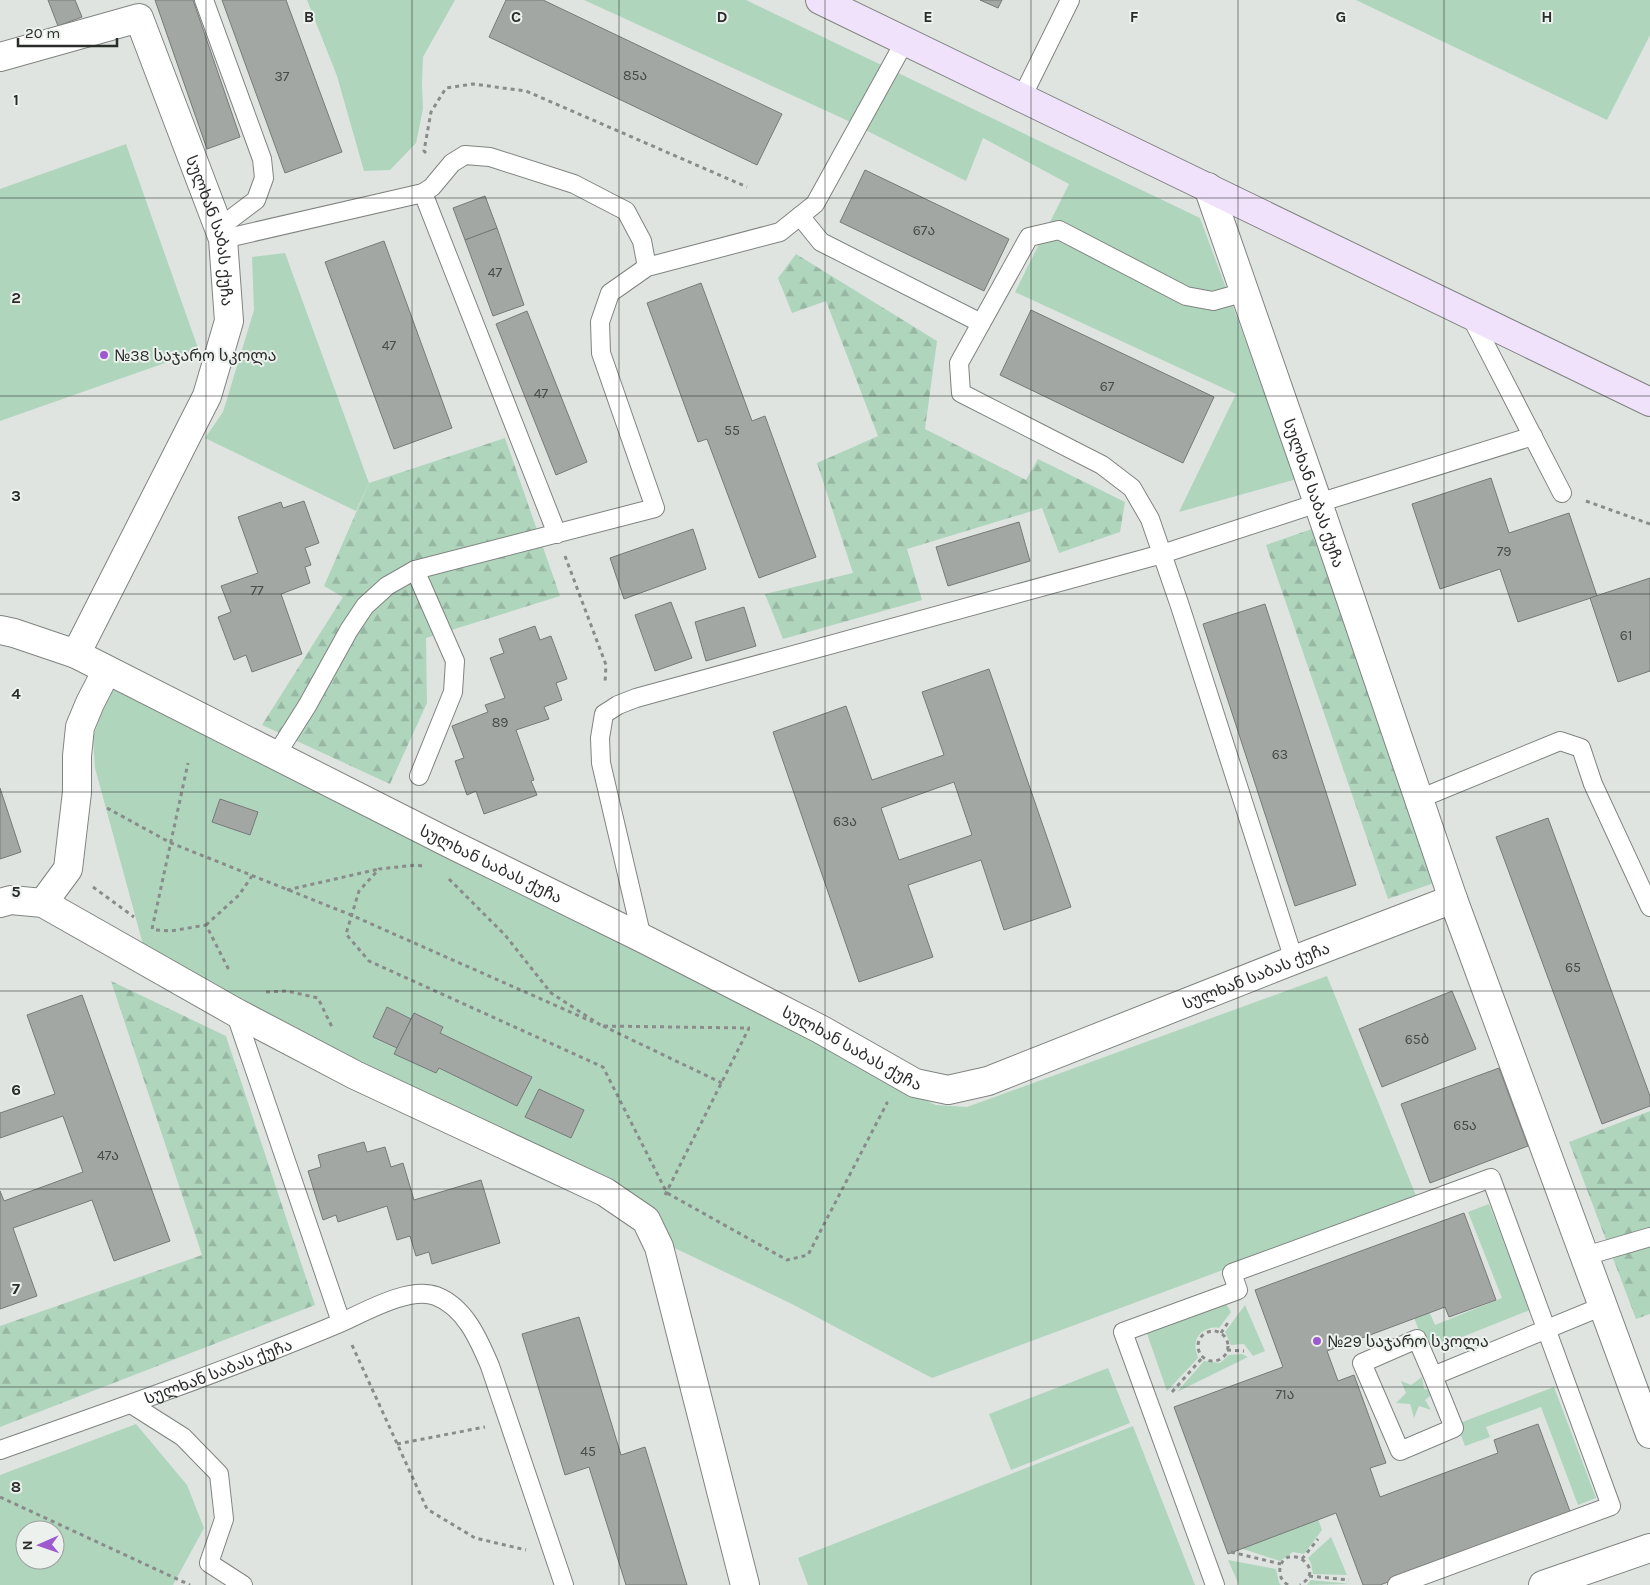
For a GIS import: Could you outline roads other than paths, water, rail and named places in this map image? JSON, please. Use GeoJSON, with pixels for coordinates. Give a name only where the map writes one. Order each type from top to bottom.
{"type":"FeatureCollection","features":[{"type":"Feature","properties":{"kind":"street"},"geometry":{"type":"LineString","coordinates":[[820,0],[1650,402]]}},
{"type":"Feature","properties":{"kind":"street","name":"სულხან საბას ქუჩა"},"geometry":{"type":"LineString","coordinates":[[0,57],[136,9],[221,234],[229,321],[207,396],[76,654]]}},
{"type":"Feature","properties":{"kind":"street","name":"სულხან საბას ქუჩა"},"geometry":{"type":"LineString","coordinates":[[1208,188],[1453,899],[1650,1434]]}},
{"type":"Feature","properties":{"kind":"street","name":"სულხან საბას ქუჩა"},"geometry":{"type":"LineString","coordinates":[[0,630],[76,654],[820,1029],[915,1083],[948,1090],[988,1081],[1453,899]]}},
{"type":"Feature","properties":{"kind":"street"},"geometry":{"type":"LineString","coordinates":[[43,903],[68,868],[76,792],[80,727],[107,670]]}},
{"type":"Feature","properties":{"kind":"street"},"geometry":{"type":"LineString","coordinates":[[0,903],[11,900],[43,903],[235,1012],[355,1075],[606,1192],[646,1220],[659,1247],[745,1585]]}},
{"type":"Feature","properties":{"kind":"street"},"geometry":{"type":"LineString","coordinates":[[1543,1585],[1650,1548]]}},
{"type":"Feature","properties":{"kind":"lane"},"geometry":{"type":"LineString","coordinates":[[204,0],[262,159],[264,178],[256,200],[221,234]]}},
{"type":"Feature","properties":{"kind":"lane"},"geometry":{"type":"LineString","coordinates":[[1022,98],[1070,0]]}},
{"type":"Feature","properties":{"kind":"lane"},"geometry":{"type":"LineString","coordinates":[[276,756],[307,706],[348,630],[365,606],[387,586],[415,570],[655,508],[601,352],[600,322],[610,293],[647,267],[780,232],[815,204],[905,41]]}},
{"type":"Feature","properties":{"kind":"lane"},"geometry":{"type":"LineString","coordinates":[[221,234],[423,193],[432,187],[452,163],[465,155],[482,156],[574,184],[626,211],[642,241],[647,267]]}},
{"type":"Feature","properties":{"kind":"lane"},"geometry":{"type":"LineString","coordinates":[[423,193],[557,534]]}},
{"type":"Feature","properties":{"kind":"lane"},"geometry":{"type":"LineString","coordinates":[[800,216],[820,242],[981,323]]}},
{"type":"Feature","properties":{"kind":"lane"},"geometry":{"type":"LineString","coordinates":[[1244,292],[1213,301],[1186,296],[1058,230],[1029,237],[959,363],[961,393],[1102,465],[1132,488],[1150,519],[1294,960]]}},
{"type":"Feature","properties":{"kind":"lane"},"geometry":{"type":"LineString","coordinates":[[1470,315],[1562,493]]}},
{"type":"Feature","properties":{"kind":"lane"},"geometry":{"type":"LineString","coordinates":[[642,938],[601,763],[600,738],[604,714],[618,706],[636,698],[1162,554],[1533,436]]}},
{"type":"Feature","properties":{"kind":"lane"},"geometry":{"type":"LineString","coordinates":[[415,570],[455,661],[453,692],[419,776]]}},
{"type":"Feature","properties":{"kind":"lane"},"geometry":{"type":"LineString","coordinates":[[1419,800],[1560,741],[1581,748],[1593,784],[1650,907]]}},
{"type":"Feature","properties":{"kind":"lane"},"geometry":{"type":"LineString","coordinates":[[235,1012],[341,1322]]}},
{"type":"Feature","properties":{"kind":"lane"},"geometry":{"type":"LineString","coordinates":[[1215,1585],[1123,1332],[1238,1290],[1232,1273],[1491,1178],[1611,1506],[1397,1585]]}},
{"type":"Feature","properties":{"kind":"lane"},"geometry":{"type":"LineString","coordinates":[[1585,1256],[1650,1237]]}},
{"type":"Feature","properties":{"kind":"lane","name":"სულხან საბას ქუჩა"},"geometry":{"type":"LineString","coordinates":[[0,1450],[131,1404],[294,1342],[400,1297],[419,1294],[436,1296],[464,1316],[479,1340],[490,1366],[564,1585]]}},
{"type":"Feature","properties":{"kind":"lane"},"geometry":{"type":"LineString","coordinates":[[1433,1376],[1603,1306]]}},
{"type":"Feature","properties":{"kind":"lane"},"geometry":{"type":"LineString","coordinates":[[1417,1339],[1433,1376],[1454,1428],[1400,1451],[1362,1362],[1417,1339]]}},
{"type":"Feature","properties":{"kind":"lane"},"geometry":{"type":"LineString","coordinates":[[131,1404],[183,1437],[219,1474],[224,1519],[209,1562],[243,1585]]}},
{"type":"Feature","properties":{"kind":"place","name":"№38 საჯარო სკოლა"},"geometry":{"type":"Point","coordinates":[104,355]}},
{"type":"Feature","properties":{"kind":"place","name":"№29 საჯარო სკოლა"},"geometry":{"type":"Point","coordinates":[1317,1341]}}]}
